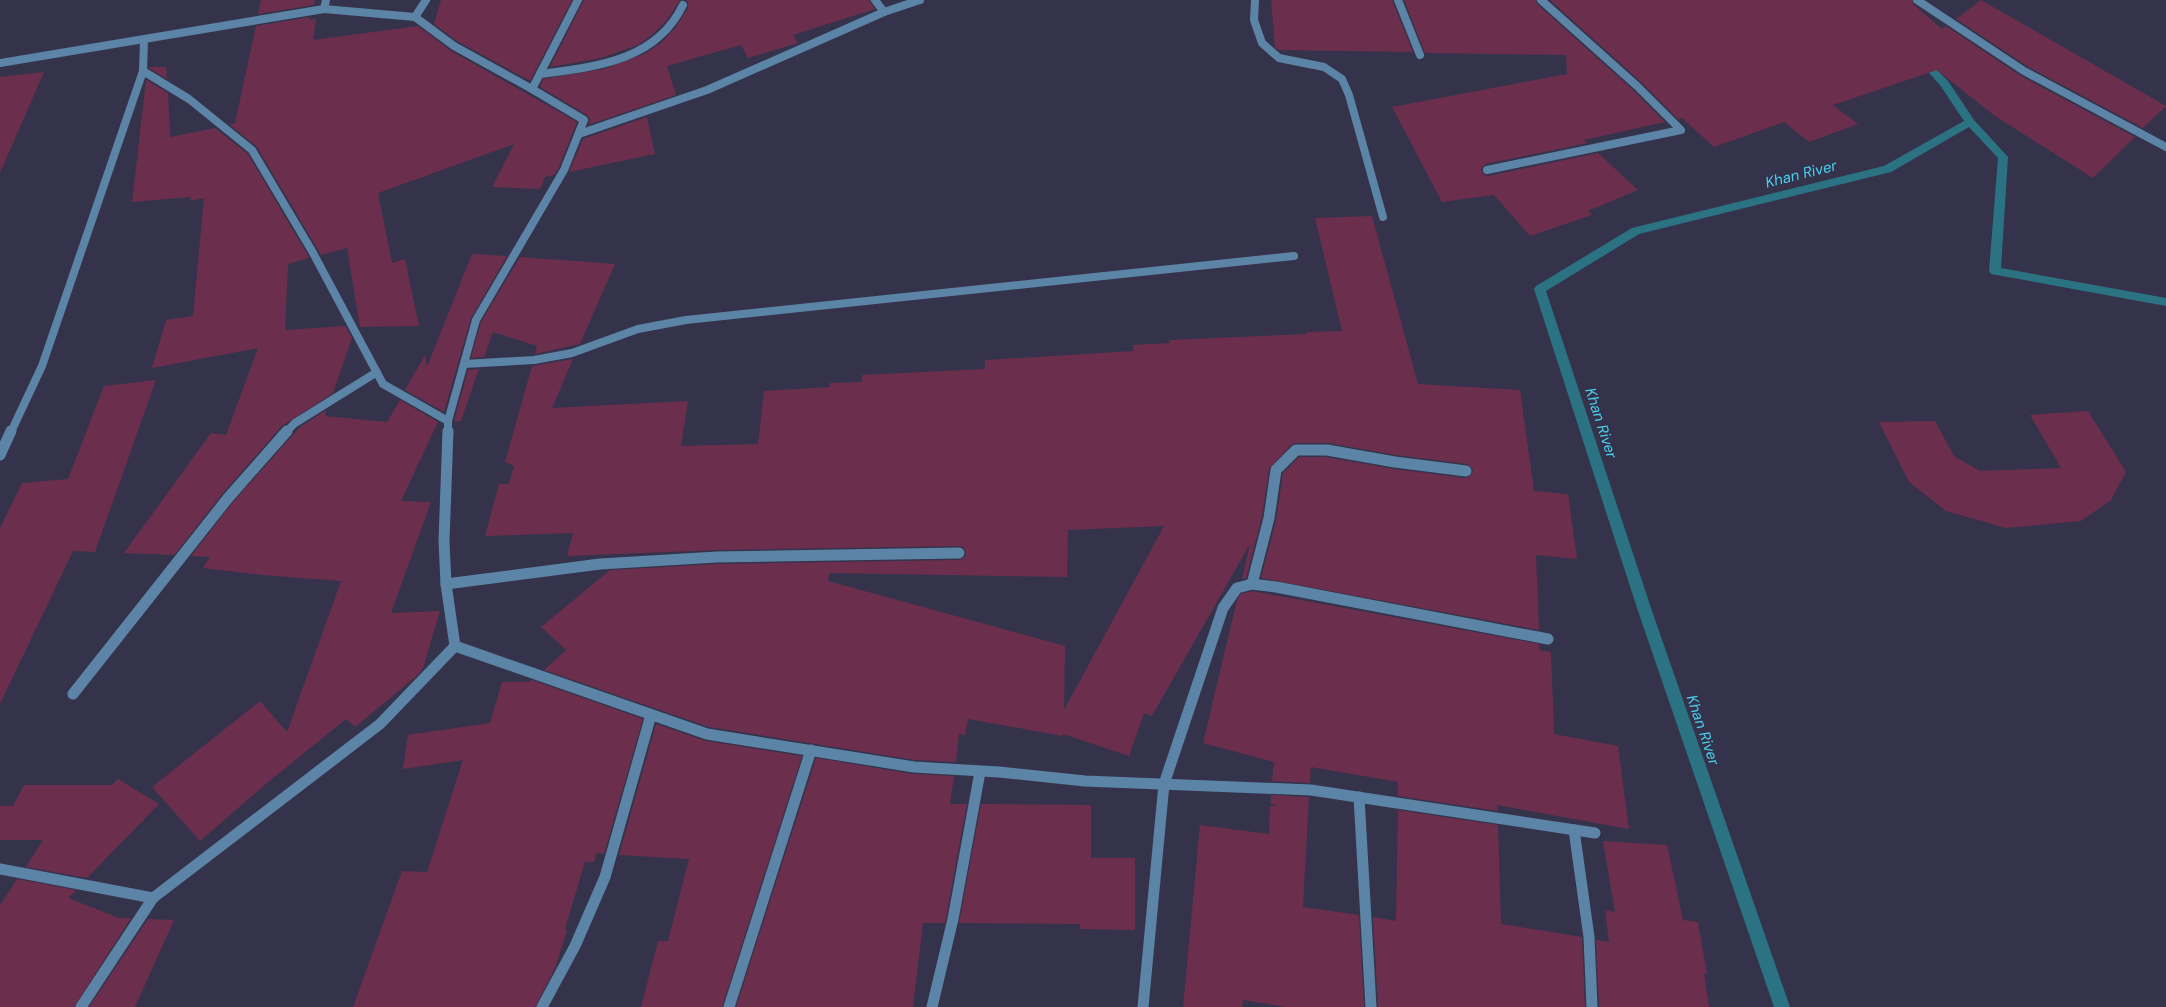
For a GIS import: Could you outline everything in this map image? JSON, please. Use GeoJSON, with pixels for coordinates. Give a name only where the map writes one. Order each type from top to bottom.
{"type":"FeatureCollection","features":[{"type":"Feature","properties":{"kind":"street"},"geometry":{"type":"LineString","coordinates":[[324,9],[326,0]]}},
{"type":"Feature","properties":{"kind":"street"},"geometry":{"type":"LineString","coordinates":[[415,17],[426,0]]}},
{"type":"Feature","properties":{"kind":"street"},"geometry":{"type":"LineString","coordinates":[[532,89],[578,0]]}},
{"type":"Feature","properties":{"kind":"street"},"geometry":{"type":"LineString","coordinates":[[875,0],[884,12]]}},
{"type":"Feature","properties":{"kind":"street"},"geometry":{"type":"LineString","coordinates":[[579,134],[707,90],[884,12],[920,0]]}},
{"type":"Feature","properties":{"kind":"street"},"geometry":{"type":"LineString","coordinates":[[1255,0],[1254,20],[1262,43],[1279,58],[1324,67],[1342,79],[1349,95],[1383,217]]}},
{"type":"Feature","properties":{"kind":"street"},"geometry":{"type":"LineString","coordinates":[[1398,0],[1420,55]]}},
{"type":"Feature","properties":{"kind":"street"},"geometry":{"type":"LineString","coordinates":[[1487,170],[1681,130],[1637,86],[1541,0]]}},
{"type":"Feature","properties":{"kind":"street"},"geometry":{"type":"LineString","coordinates":[[1917,0],[2024,71],[2166,147]]}},
{"type":"Feature","properties":{"kind":"street"},"geometry":{"type":"LineString","coordinates":[[540,74],[586,68],[613,61],[635,52],[658,38],[672,25],[684,5]]}},
{"type":"Feature","properties":{"kind":"street"},"geometry":{"type":"LineString","coordinates":[[0,63],[324,9],[415,17],[454,46],[532,89],[584,120],[564,170],[476,320],[448,421],[444,541],[446,584],[455,646]]}},
{"type":"Feature","properties":{"kind":"street"},"geometry":{"type":"LineString","coordinates":[[0,455],[42,366],[143,71],[144,40]]}},
{"type":"Feature","properties":{"kind":"street"},"geometry":{"type":"LineString","coordinates":[[143,71],[189,99],[252,150],[312,251],[383,384],[448,421]]}},
{"type":"Feature","properties":{"kind":"street"},"geometry":{"type":"LineString","coordinates":[[464,364],[534,360],[572,353],[638,329],[686,320],[1294,256]]}},
{"type":"Feature","properties":{"kind":"street"},"geometry":{"type":"LineString","coordinates":[[73,694],[228,498],[282,436],[295,423],[377,372]]}},
{"type":"Feature","properties":{"kind":"street"},"geometry":{"type":"LineString","coordinates":[[1252,584],[1269,518],[1276,470],[1296,450],[1328,450],[1395,462],[1466,471]]}},
{"type":"Feature","properties":{"kind":"street"},"geometry":{"type":"LineString","coordinates":[[446,584],[600,564],[717,557],[959,553]]}},
{"type":"Feature","properties":{"kind":"street"},"geometry":{"type":"LineString","coordinates":[[1143,1007],[1164,784],[1223,608],[1237,588],[1252,584],[1276,587],[1548,639]]}},
{"type":"Feature","properties":{"kind":"street"},"geometry":{"type":"LineString","coordinates":[[455,646],[707,734],[914,767],[1085,781],[1311,790],[1595,833]]}},
{"type":"Feature","properties":{"kind":"street"},"geometry":{"type":"LineString","coordinates":[[81,1007],[152,898],[380,724],[455,646]]}},
{"type":"Feature","properties":{"kind":"street"},"geometry":{"type":"LineString","coordinates":[[542,1007],[575,946],[605,877],[651,715]]}},
{"type":"Feature","properties":{"kind":"street"},"geometry":{"type":"LineString","coordinates":[[728,1007],[792,814],[811,750]]}},
{"type":"Feature","properties":{"kind":"street"},"geometry":{"type":"LineString","coordinates":[[932,1007],[953,919],[980,772]]}},
{"type":"Feature","properties":{"kind":"street"},"geometry":{"type":"LineString","coordinates":[[1359,797],[1368,932],[1371,1007]]}},
{"type":"Feature","properties":{"kind":"street"},"geometry":{"type":"LineString","coordinates":[[1574,830],[1589,937],[1592,1007]]}},
{"type":"Feature","properties":{"kind":"street"},"geometry":{"type":"LineString","coordinates":[[0,869],[152,898]]}},
{"type":"Feature","properties":{"kind":"building"},"geometry":{"type":"Polygon","coordinates":[[[261,0],[315,0],[314,5],[258,14],[261,0]]]}},
{"type":"Feature","properties":{"kind":"building"},"geometry":{"type":"Polygon","coordinates":[[[441,0],[572,0],[530,81],[457,41],[434,24],[441,0]]]}},
{"type":"Feature","properties":{"kind":"building"},"geometry":{"type":"Polygon","coordinates":[[[584,0],[680,0],[667,20],[653,34],[638,45],[601,58],[550,67],[584,0]]]}},
{"type":"Feature","properties":{"kind":"building"},"geometry":{"type":"Polygon","coordinates":[[[686,0],[869,0],[875,9],[793,35],[798,43],[748,58],[741,45],[667,66],[676,95],[588,125],[590,119],[587,115],[540,87],[543,79],[604,69],[644,54],[661,43],[676,27],[688,8],[688,3],[686,0]]]}},
{"type":"Feature","properties":{"kind":"building"},"geometry":{"type":"Polygon","coordinates":[[[1271,0],[1392,0],[1413,52],[1278,50],[1275,47],[1271,0]]]}},
{"type":"Feature","properties":{"kind":"building"},"geometry":{"type":"Polygon","coordinates":[[[1404,0],[1535,0],[1537,4],[1633,90],[1665,122],[1584,140],[1588,143],[1486,164],[1481,169],[1483,174],[1488,176],[1598,153],[1638,190],[1588,211],[1592,215],[1530,236],[1494,195],[1442,202],[1392,107],[1567,74],[1566,55],[1425,53],[1404,0]]]}},
{"type":"Feature","properties":{"kind":"building"},"geometry":{"type":"Polygon","coordinates":[[[1550,0],[1911,0],[1914,5],[1942,29],[1946,26],[2021,76],[2135,137],[2093,178],[1995,116],[1937,70],[1833,105],[1858,124],[1809,142],[1784,122],[1714,147],[1682,118],[1678,119],[1641,82],[1550,0]]]}},
{"type":"Feature","properties":{"kind":"building"},"geometry":{"type":"Polygon","coordinates":[[[1981,0],[2166,106],[2143,128],[2027,66],[1956,19],[1981,0]]]}},
{"type":"Feature","properties":{"kind":"building"},"geometry":{"type":"Polygon","coordinates":[[[310,17],[309,20],[316,19],[313,40],[418,26],[451,51],[577,122],[559,167],[554,175],[545,177],[540,189],[492,187],[514,144],[378,193],[392,263],[405,259],[419,326],[360,327],[347,248],[321,255],[257,147],[230,125],[235,123],[256,26],[310,17]]]}},
{"type":"Feature","properties":{"kind":"building"},"geometry":{"type":"Polygon","coordinates":[[[166,67],[167,79],[149,68],[166,67]]]}},
{"type":"Feature","properties":{"kind":"building"},"geometry":{"type":"Polygon","coordinates":[[[44,72],[0,173],[0,77],[44,72]]]}},
{"type":"Feature","properties":{"kind":"building"},"geometry":{"type":"Polygon","coordinates":[[[146,80],[168,93],[170,137],[215,128],[248,154],[307,254],[309,258],[288,264],[285,330],[345,326],[352,338],[333,393],[282,426],[223,493],[174,555],[124,553],[211,433],[226,435],[258,348],[152,368],[166,320],[193,316],[204,198],[190,201],[191,197],[132,202],[146,80]]]}},
{"type":"Feature","properties":{"kind":"building"},"geometry":{"type":"Polygon","coordinates":[[[647,117],[655,154],[569,172],[583,139],[647,117]]]}},
{"type":"Feature","properties":{"kind":"building"},"geometry":{"type":"Polygon","coordinates":[[[1372,216],[1418,384],[1520,390],[1534,491],[1568,494],[1577,559],[1536,555],[1539,630],[1261,578],[1276,520],[1283,473],[1299,457],[1326,457],[1394,469],[1465,478],[1469,477],[1473,472],[1472,468],[1467,464],[1396,455],[1328,443],[1296,443],[1291,445],[1269,469],[1262,517],[1246,578],[1242,579],[1250,544],[1152,716],[1144,713],[1129,756],[1063,734],[1063,736],[968,719],[965,735],[959,734],[956,762],[915,760],[709,727],[544,670],[566,650],[541,627],[610,570],[717,564],[959,560],[965,557],[966,552],[963,547],[959,546],[717,550],[567,556],[573,533],[485,536],[499,484],[509,484],[514,466],[505,462],[532,366],[573,359],[552,408],[688,401],[681,446],[758,444],[764,391],[830,387],[830,383],[862,382],[862,375],[985,369],[985,360],[1134,351],[1133,345],[1170,343],[1169,340],[1342,331],[1315,218],[1372,216]],[[1164,526],[1068,530],[1067,577],[829,573],[828,581],[1065,646],[1064,710],[1164,526]]]}},
{"type":"Feature","properties":{"kind":"building"},"geometry":{"type":"Polygon","coordinates":[[[472,254],[507,256],[471,318],[444,412],[405,390],[425,355],[427,367],[472,254]]]}},
{"type":"Feature","properties":{"kind":"building"},"geometry":{"type":"Polygon","coordinates":[[[520,257],[615,264],[580,344],[535,354],[537,346],[493,332],[484,357],[471,358],[481,322],[520,257]]]}},
{"type":"Feature","properties":{"kind":"building"},"geometry":{"type":"Polygon","coordinates":[[[479,369],[461,421],[454,421],[468,370],[479,369]]]}},
{"type":"Feature","properties":{"kind":"building"},"geometry":{"type":"Polygon","coordinates":[[[156,380],[95,552],[73,551],[0,704],[0,528],[22,483],[68,479],[104,386],[156,380]]]}},
{"type":"Feature","properties":{"kind":"building"},"geometry":{"type":"Polygon","coordinates":[[[400,400],[438,422],[401,501],[431,502],[391,613],[440,611],[423,668],[418,675],[355,727],[346,719],[267,783],[200,841],[152,787],[260,701],[287,732],[341,581],[262,575],[203,568],[210,557],[191,556],[233,502],[299,428],[326,410],[325,416],[387,422],[400,400]]]}},
{"type":"Feature","properties":{"kind":"building"},"geometry":{"type":"Polygon","coordinates":[[[2088,411],[2126,472],[2111,500],[2081,521],[2006,528],[1946,511],[1909,482],[1879,422],[1935,421],[1954,456],[1980,471],[2061,468],[2030,415],[2088,411]]]}},
{"type":"Feature","properties":{"kind":"building"},"geometry":{"type":"Polygon","coordinates":[[[1252,591],[1539,644],[1539,650],[1551,652],[1554,734],[1618,746],[1629,829],[1497,805],[1498,811],[1398,796],[1398,782],[1311,767],[1310,783],[1272,781],[1274,762],[1203,743],[1237,600],[1241,594],[1252,591]]]}},
{"type":"Feature","properties":{"kind":"building"},"geometry":{"type":"Polygon","coordinates":[[[532,680],[643,719],[604,854],[596,853],[594,862],[585,862],[565,929],[567,930],[556,966],[535,1007],[353,1007],[402,871],[427,872],[463,760],[403,769],[408,735],[490,723],[502,682],[529,682],[532,680]]]}},
{"type":"Feature","properties":{"kind":"building"},"geometry":{"type":"Polygon","coordinates":[[[656,724],[706,741],[802,756],[722,1007],[641,1007],[658,941],[668,941],[689,859],[619,855],[656,724]]]}},
{"type":"Feature","properties":{"kind":"building"},"geometry":{"type":"Polygon","coordinates":[[[816,758],[913,774],[954,776],[950,804],[967,804],[945,923],[923,923],[913,1007],[736,1007],[816,758]]]}},
{"type":"Feature","properties":{"kind":"building"},"geometry":{"type":"Polygon","coordinates":[[[118,779],[159,804],[87,878],[26,867],[43,840],[0,840],[0,806],[13,806],[24,785],[112,785],[118,779]]]}},
{"type":"Feature","properties":{"kind":"building"},"geometry":{"type":"Polygon","coordinates":[[[1271,795],[1309,797],[1303,907],[1359,915],[1364,1007],[1285,1007],[1243,1000],[1242,1007],[1183,1007],[1200,825],[1269,834],[1270,806],[1279,806],[1271,804],[1271,795]]]}},
{"type":"Feature","properties":{"kind":"building"},"geometry":{"type":"Polygon","coordinates":[[[981,804],[1091,805],[1091,858],[1135,858],[1135,930],[1080,929],[1080,924],[959,923],[981,804]]]}},
{"type":"Feature","properties":{"kind":"building"},"geometry":{"type":"Polygon","coordinates":[[[1398,810],[1498,825],[1501,924],[1582,937],[1585,1007],[1378,1007],[1373,917],[1396,921],[1398,810]]]}},
{"type":"Feature","properties":{"kind":"building"},"geometry":{"type":"Polygon","coordinates":[[[1603,841],[1667,845],[1683,920],[1698,922],[1707,974],[1704,973],[1709,1007],[1599,1007],[1596,940],[1609,942],[1605,910],[1615,912],[1603,841]]]}},
{"type":"Feature","properties":{"kind":"building"},"geometry":{"type":"Polygon","coordinates":[[[17,879],[76,890],[68,898],[119,918],[131,918],[74,1007],[0,1007],[0,905],[17,879]]]}},
{"type":"Feature","properties":{"kind":"building"},"geometry":{"type":"Polygon","coordinates":[[[148,919],[174,920],[135,1007],[89,1007],[148,919]]]}},
{"type":"Feature","properties":{"kind":"waterway"},"geometry":{"type":"LineString","coordinates":[[1922,60],[1944,83],[1970,122]]}},
{"type":"Feature","properties":{"kind":"waterway","name":"Khan River"},"geometry":{"type":"LineString","coordinates":[[1782,1007],[1645,611],[1540,289],[1636,231],[1887,169],[1970,122]]}},
{"type":"Feature","properties":{"kind":"waterway"},"geometry":{"type":"LineString","coordinates":[[1970,122],[2003,157],[1995,271],[2166,302]]}}]}
